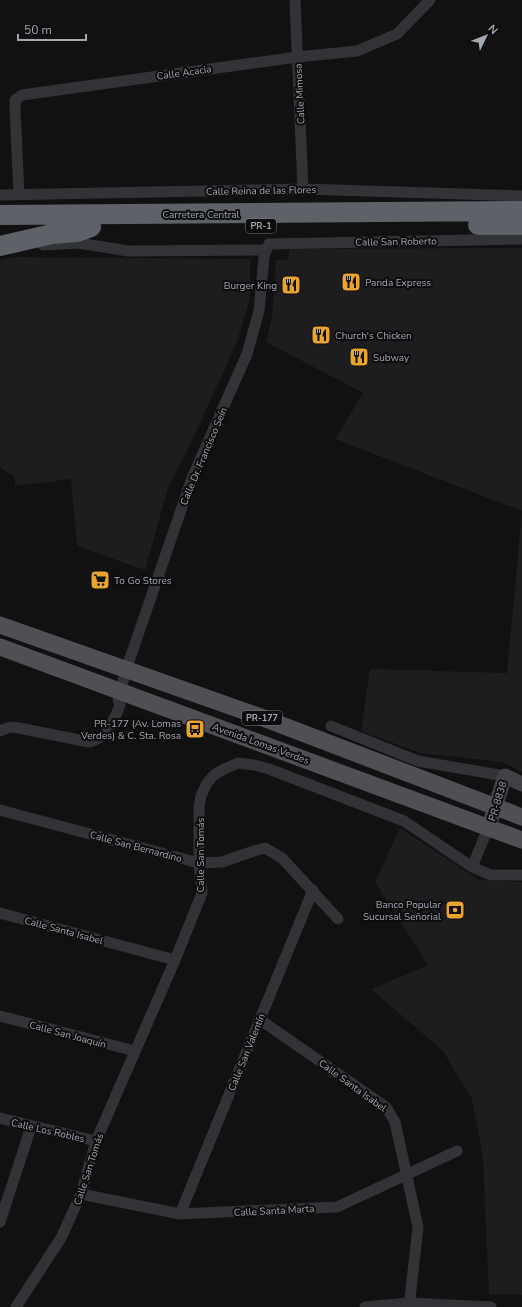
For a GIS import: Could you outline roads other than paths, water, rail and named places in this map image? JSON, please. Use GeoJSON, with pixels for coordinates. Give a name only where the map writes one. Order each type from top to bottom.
{"type":"FeatureCollection","features":[{"type":"Feature","properties":{"kind":"highway"},"geometry":{"type":"LineString","coordinates":[[522,204],[504,205],[497,211],[514,219],[522,219]]}},
{"type":"Feature","properties":{"kind":"highway","name":"Carretera Central"},"geometry":{"type":"LineString","coordinates":[[0,215],[522,211]]}},
{"type":"Feature","properties":{"kind":"highway","name":"Carretera Central"},"geometry":{"type":"LineString","coordinates":[[0,227],[522,225]]}},
{"type":"Feature","properties":{"kind":"highway"},"geometry":{"type":"LineString","coordinates":[[0,246],[32,238],[76,232],[91,227]]}},
{"type":"Feature","properties":{"kind":"main road","name":"PR-177"},"geometry":{"type":"LineString","coordinates":[[0,625],[258,716],[522,817]]}},
{"type":"Feature","properties":{"kind":"main road","name":"Avenida Lomas Verdes"},"geometry":{"type":"LineString","coordinates":[[0,647],[119,696],[490,826],[522,840]]}},
{"type":"Feature","properties":{"kind":"street","name":"Calle Mimosa"},"geometry":{"type":"LineString","coordinates":[[295,0],[303,189]]}},
{"type":"Feature","properties":{"kind":"street","name":"Calle Acacia"},"geometry":{"type":"LineString","coordinates":[[19,194],[15,100],[22,95],[297,56],[357,51],[397,34],[430,0]]}},
{"type":"Feature","properties":{"kind":"street","name":"Calle Reina de las Flores"},"geometry":{"type":"LineString","coordinates":[[0,195],[303,189],[522,196]]}},
{"type":"Feature","properties":{"kind":"street","name":"Calle San Roberto"},"geometry":{"type":"LineString","coordinates":[[0,256],[37,246],[68,243],[128,251],[522,239]]}},
{"type":"Feature","properties":{"kind":"street","name":"Calle Dr. Francisco Seín"},"geometry":{"type":"LineString","coordinates":[[0,731],[10,727],[20,728],[84,742],[97,739],[106,733],[113,722],[120,705],[119,696],[126,670],[192,478],[248,354],[259,311],[268,246]]}},
{"type":"Feature","properties":{"kind":"street"},"geometry":{"type":"LineString","coordinates":[[331,726],[418,761],[505,776]]}},
{"type":"Feature","properties":{"kind":"street","name":"Calle San Tomás"},"geometry":{"type":"LineString","coordinates":[[16,1307],[61,1238],[81,1194],[96,1141],[175,960],[202,893],[199,863],[199,807],[201,796],[207,783],[214,775],[224,768],[238,763],[269,769],[404,821],[472,867],[491,875],[522,875]]}},
{"type":"Feature","properties":{"kind":"street","name":"PR-8838"},"geometry":{"type":"LineString","coordinates":[[490,826],[497,807],[505,776],[522,784]]}},
{"type":"Feature","properties":{"kind":"street","name":"Calle San Bernardino"},"geometry":{"type":"LineString","coordinates":[[0,810],[199,863],[222,862],[254,850],[265,848],[282,858],[338,919]]}},
{"type":"Feature","properties":{"kind":"street"},"geometry":{"type":"LineString","coordinates":[[472,867],[490,826]]}},
{"type":"Feature","properties":{"kind":"street","name":"Calle San Valentín"},"geometry":{"type":"LineString","coordinates":[[180,1214],[313,890]]}},
{"type":"Feature","properties":{"kind":"street","name":"Calle Santa Isabel"},"geometry":{"type":"LineString","coordinates":[[0,913],[175,960]]}},
{"type":"Feature","properties":{"kind":"street","name":"Calle San Joaquín"},"geometry":{"type":"LineString","coordinates":[[0,1016],[135,1051]]}},
{"type":"Feature","properties":{"kind":"street","name":"Calle Santa Isabel"},"geometry":{"type":"LineString","coordinates":[[259,1019],[386,1107],[395,1122],[418,1227],[409,1305]]}},
{"type":"Feature","properties":{"kind":"street","name":"Calle Los Robles"},"geometry":{"type":"LineString","coordinates":[[0,1118],[96,1141]]}},
{"type":"Feature","properties":{"kind":"street"},"geometry":{"type":"LineString","coordinates":[[0,1222],[31,1126]]}},
{"type":"Feature","properties":{"kind":"street","name":"Calle Santa Marta"},"geometry":{"type":"LineString","coordinates":[[81,1194],[180,1214],[337,1207],[407,1173],[457,1151]]}},
{"type":"Feature","properties":{"kind":"street"},"geometry":{"type":"LineString","coordinates":[[366,1307],[409,1305],[491,1307]]}},
{"type":"Feature","properties":{"kind":"place","name":"Panda Express"},"geometry":{"type":"Point","coordinates":[351,282]}},
{"type":"Feature","properties":{"kind":"place","name":"Burger King"},"geometry":{"type":"Point","coordinates":[291,285]}},
{"type":"Feature","properties":{"kind":"place","name":"Church's Chicken"},"geometry":{"type":"Point","coordinates":[321,335]}},
{"type":"Feature","properties":{"kind":"place","name":"Subway"},"geometry":{"type":"Point","coordinates":[359,357]}},
{"type":"Feature","properties":{"kind":"place","name":"To Go Stores"},"geometry":{"type":"Point","coordinates":[100,580]}},
{"type":"Feature","properties":{"kind":"place","name":"PR-177 (Av. Lomas Verdes) & C. Sta. Rosa"},"geometry":{"type":"Point","coordinates":[195,729]}},
{"type":"Feature","properties":{"kind":"place","name":"Banco Popular Sucursal Señorial"},"geometry":{"type":"Point","coordinates":[455,910]}}]}
